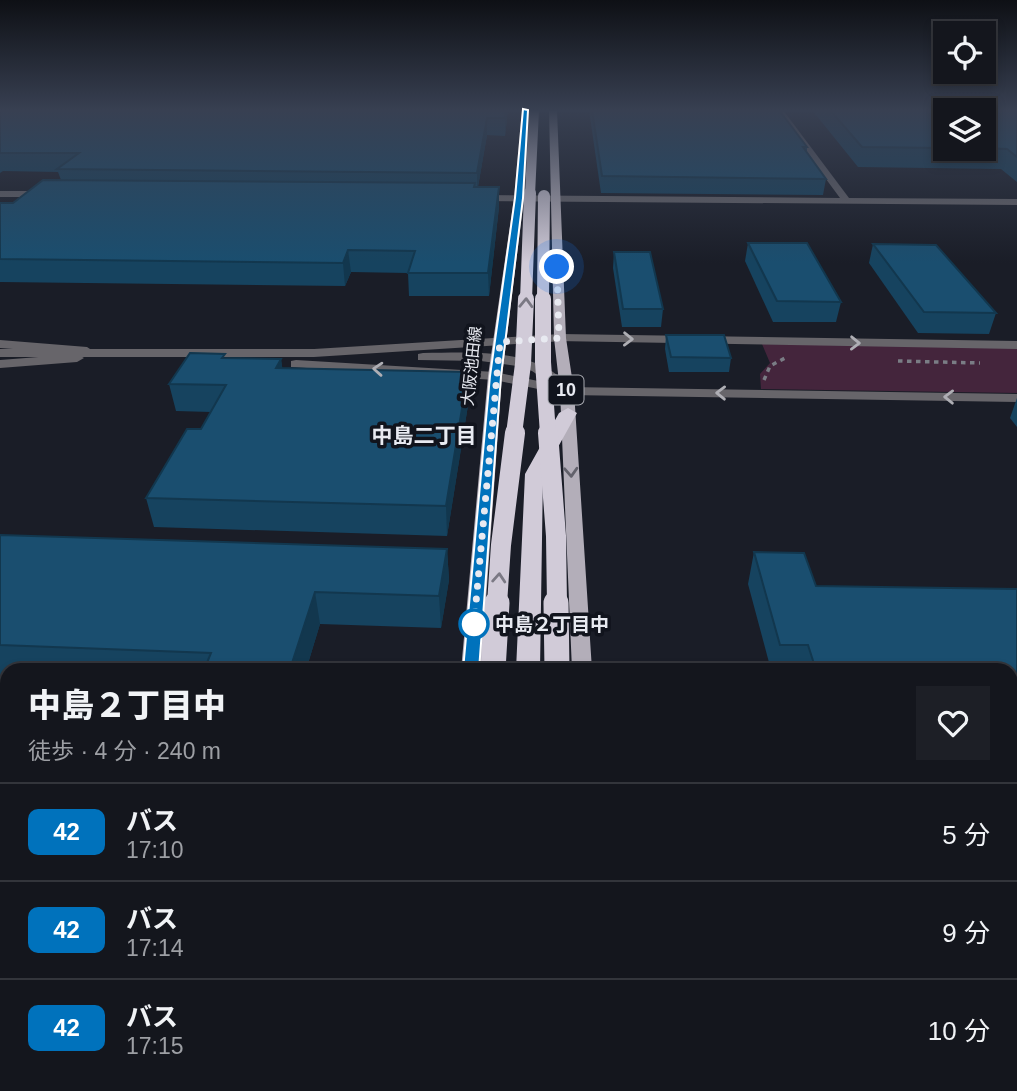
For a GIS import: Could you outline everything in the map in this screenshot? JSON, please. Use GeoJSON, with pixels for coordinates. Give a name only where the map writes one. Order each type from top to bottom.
{"type":"FeatureCollection","features":[{"type":"Feature","properties":{"kind":"highway"},"geometry":{"type":"LineString","coordinates":[[493,663],[501,545],[523,364],[532,161]]}},
{"type":"Feature","properties":{"kind":"highway"},"geometry":{"type":"LineString","coordinates":[[545,161],[543,362],[556,536],[557,663]]}},
{"type":"Feature","properties":{"kind":"highway"},"geometry":{"type":"LineString","coordinates":[[528,663],[532,509],[536,467],[568,413]]}},
{"type":"Feature","properties":{"kind":"main road","name":"大阪池田線"},"geometry":{"type":"LineString","coordinates":[[472,663],[495,376],[522,161]]}},
{"type":"Feature","properties":{"kind":"main road","name":"10"},"geometry":{"type":"LineString","coordinates":[[554,161],[559,338],[568,413],[582,663]]}},
{"type":"Feature","properties":{"kind":"street"},"geometry":{"type":"LineString","coordinates":[[817,161],[846,200]]}},
{"type":"Feature","properties":{"kind":"street"},"geometry":{"type":"LineString","coordinates":[[0,194],[55,194]]}},
{"type":"Feature","properties":{"kind":"street"},"geometry":{"type":"LineString","coordinates":[[464,198],[1017,202]]}},
{"type":"Feature","properties":{"kind":"street"},"geometry":{"type":"LineString","coordinates":[[314,353],[559,338],[1017,345]]}},
{"type":"Feature","properties":{"kind":"street"},"geometry":{"type":"LineString","coordinates":[[0,344],[87,354],[495,376],[566,391],[1017,398]]}},
{"type":"Feature","properties":{"kind":"street"},"geometry":{"type":"LineString","coordinates":[[0,353],[314,353],[498,359],[541,369],[556,378],[566,391]]}},
{"type":"Feature","properties":{"kind":"street"},"geometry":{"type":"LineString","coordinates":[[0,364],[87,354]]}},
{"type":"Feature","properties":{"kind":"path"},"geometry":{"type":"LineString","coordinates":[[769,394],[764,381],[766,370],[775,362],[794,356]]}},
{"type":"Feature","properties":{"kind":"path"},"geometry":{"type":"LineString","coordinates":[[890,360],[944,364],[991,362]]}},
{"type":"Feature","properties":{"kind":"shaded area"},"geometry":{"type":"Polygon","coordinates":[[[762,344],[1017,348],[1017,393],[761,389],[760,374],[770,363],[762,344]]]}},
{"type":"Feature","properties":{"kind":"building"},"geometry":{"type":"Polygon","coordinates":[[[68,161],[479,161],[477,173],[57,169],[68,161]]]}},
{"type":"Feature","properties":{"kind":"building"},"geometry":{"type":"Polygon","coordinates":[[[600,161],[813,161],[826,179],[602,176],[600,161]]]}},
{"type":"Feature","properties":{"kind":"building"},"geometry":{"type":"Polygon","coordinates":[[[43,180],[475,183],[474,187],[499,187],[488,273],[408,273],[415,251],[348,250],[343,263],[0,259],[0,203],[13,203],[43,180]]]}},
{"type":"Feature","properties":{"kind":"building"},"geometry":{"type":"Polygon","coordinates":[[[748,243],[807,243],[841,302],[777,301],[748,243]]]}},
{"type":"Feature","properties":{"kind":"building"},"geometry":{"type":"Polygon","coordinates":[[[873,244],[936,245],[996,313],[924,312],[873,244]]]}},
{"type":"Feature","properties":{"kind":"building"},"geometry":{"type":"Polygon","coordinates":[[[614,252],[650,252],[663,309],[623,309],[614,252]]]}},
{"type":"Feature","properties":{"kind":"building"},"geometry":{"type":"Polygon","coordinates":[[[666,335],[724,335],[731,358],[671,357],[666,335]]]}},
{"type":"Feature","properties":{"kind":"building"},"geometry":{"type":"Polygon","coordinates":[[[190,353],[225,354],[222,358],[281,359],[276,368],[468,372],[446,506],[146,498],[187,429],[201,429],[226,385],[169,384],[190,353]]]}},
{"type":"Feature","properties":{"kind":"building"},"geometry":{"type":"Polygon","coordinates":[[[0,535],[447,549],[439,596],[315,592],[293,660],[296,660],[295,663],[207,663],[211,653],[0,645],[0,535]]]}},
{"type":"Feature","properties":{"kind":"building"},"geometry":{"type":"Polygon","coordinates":[[[754,552],[804,553],[816,586],[1017,589],[1017,663],[814,663],[808,645],[780,645],[754,552]]]}},
{"type":"Feature","properties":{"kind":"bus line","name":"42"},"geometry":{"type":"LineString","coordinates":[[472,663],[495,376],[522,161]]}},
{"type":"Feature","properties":{"kind":"place","name":"中島２丁目中"},"geometry":{"type":"Point","coordinates":[474,624]}},
{"type":"Feature","properties":{"kind":"district","name":"中島二丁目"},"geometry":{"type":"Point","coordinates":[424,436]}},
{"type":"Feature","properties":{"kind":"route"},"geometry":{"type":"LineString","coordinates":[[474,624],[500,342],[559,338],[557,267]]}}]}
